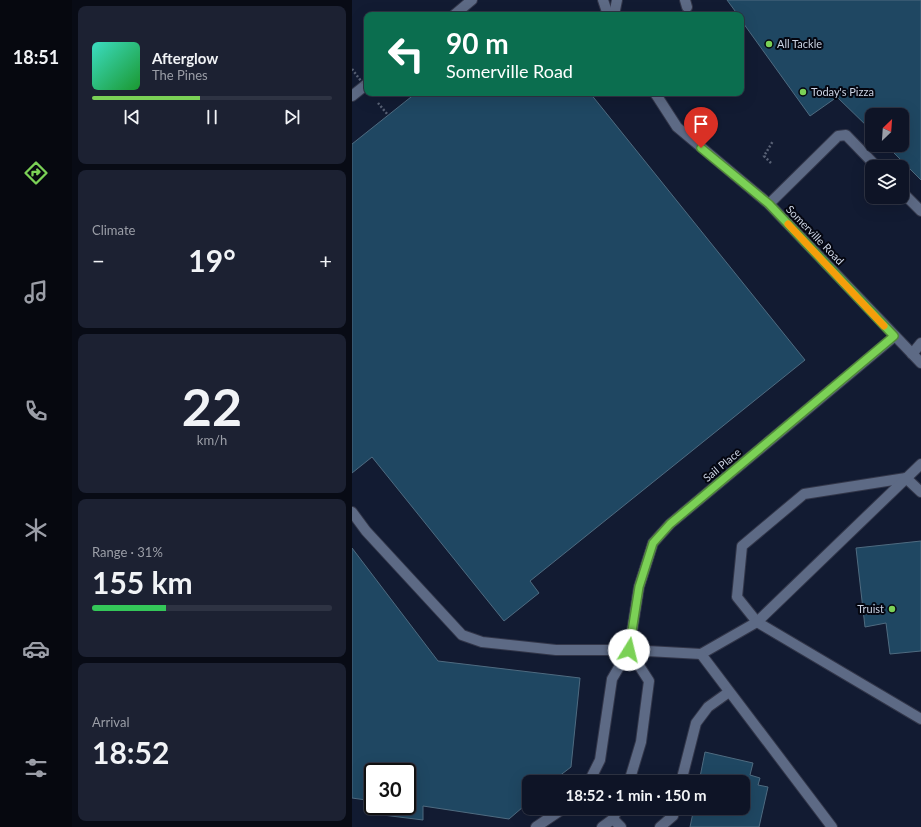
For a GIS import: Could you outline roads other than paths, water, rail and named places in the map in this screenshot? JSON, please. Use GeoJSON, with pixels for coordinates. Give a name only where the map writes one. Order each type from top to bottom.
{"type":"FeatureCollection","features":[{"type":"Feature","properties":{"kind":"street"},"geometry":{"type":"LineString","coordinates":[[458,12],[472,0]]}},
{"type":"Feature","properties":{"kind":"street"},"geometry":{"type":"LineString","coordinates":[[603,0],[607,12]]}},
{"type":"Feature","properties":{"kind":"street"},"geometry":{"type":"LineString","coordinates":[[615,12],[617,0]]}},
{"type":"Feature","properties":{"kind":"street"},"geometry":{"type":"LineString","coordinates":[[352,96],[364,87]]}},
{"type":"Feature","properties":{"kind":"street","name":"Somerville Road"},"geometry":{"type":"LineString","coordinates":[[657,96],[677,127],[769,204],[921,363]]}},
{"type":"Feature","properties":{"kind":"street"},"geometry":{"type":"LineString","coordinates":[[769,204],[838,136],[846,135],[870,160]]}},
{"type":"Feature","properties":{"kind":"street"},"geometry":{"type":"LineString","coordinates":[[909,199],[921,212]]}},
{"type":"Feature","properties":{"kind":"street","name":"Sail Place"},"geometry":{"type":"LineString","coordinates":[[592,775],[600,760],[612,680],[629,650],[639,587],[653,543],[670,524],[894,336]]}},
{"type":"Feature","properties":{"kind":"street"},"geometry":{"type":"LineString","coordinates":[[912,354],[921,343]]}},
{"type":"Feature","properties":{"kind":"street"},"geometry":{"type":"LineString","coordinates":[[352,512],[366,531],[462,634],[482,642],[556,650],[629,650],[701,654],[757,622],[921,464]]}},
{"type":"Feature","properties":{"kind":"street"},"geometry":{"type":"LineString","coordinates":[[906,478],[921,492]]}},
{"type":"Feature","properties":{"kind":"street"},"geometry":{"type":"LineString","coordinates":[[906,478],[804,494],[742,546],[737,597],[757,622],[921,718]]}},
{"type":"Feature","properties":{"kind":"street"},"geometry":{"type":"LineString","coordinates":[[629,650],[650,681],[641,742],[631,775]]}},
{"type":"Feature","properties":{"kind":"street"},"geometry":{"type":"LineString","coordinates":[[701,654],[832,827]]}},
{"type":"Feature","properties":{"kind":"street"},"geometry":{"type":"LineString","coordinates":[[684,775],[696,723],[708,707],[729,692]]}},
{"type":"Feature","properties":{"kind":"street"},"geometry":{"type":"LineString","coordinates":[[536,827],[554,815]]}},
{"type":"Feature","properties":{"kind":"street"},"geometry":{"type":"LineString","coordinates":[[602,827],[613,819],[615,815]]}},
{"type":"Feature","properties":{"kind":"street"},"geometry":{"type":"LineString","coordinates":[[660,827],[671,815]]}},
{"type":"Feature","properties":{"kind":"street"},"geometry":{"type":"LineString","coordinates":[[613,819],[621,827]]}},
{"type":"Feature","properties":{"kind":"place","name":"All Tackle"},"geometry":{"type":"Point","coordinates":[769,44]}},
{"type":"Feature","properties":{"kind":"place","name":"Today's Pizza"},"geometry":{"type":"Point","coordinates":[803,92]}},
{"type":"Feature","properties":{"kind":"place","name":"Truist"},"geometry":{"type":"Point","coordinates":[892,609]}}]}
